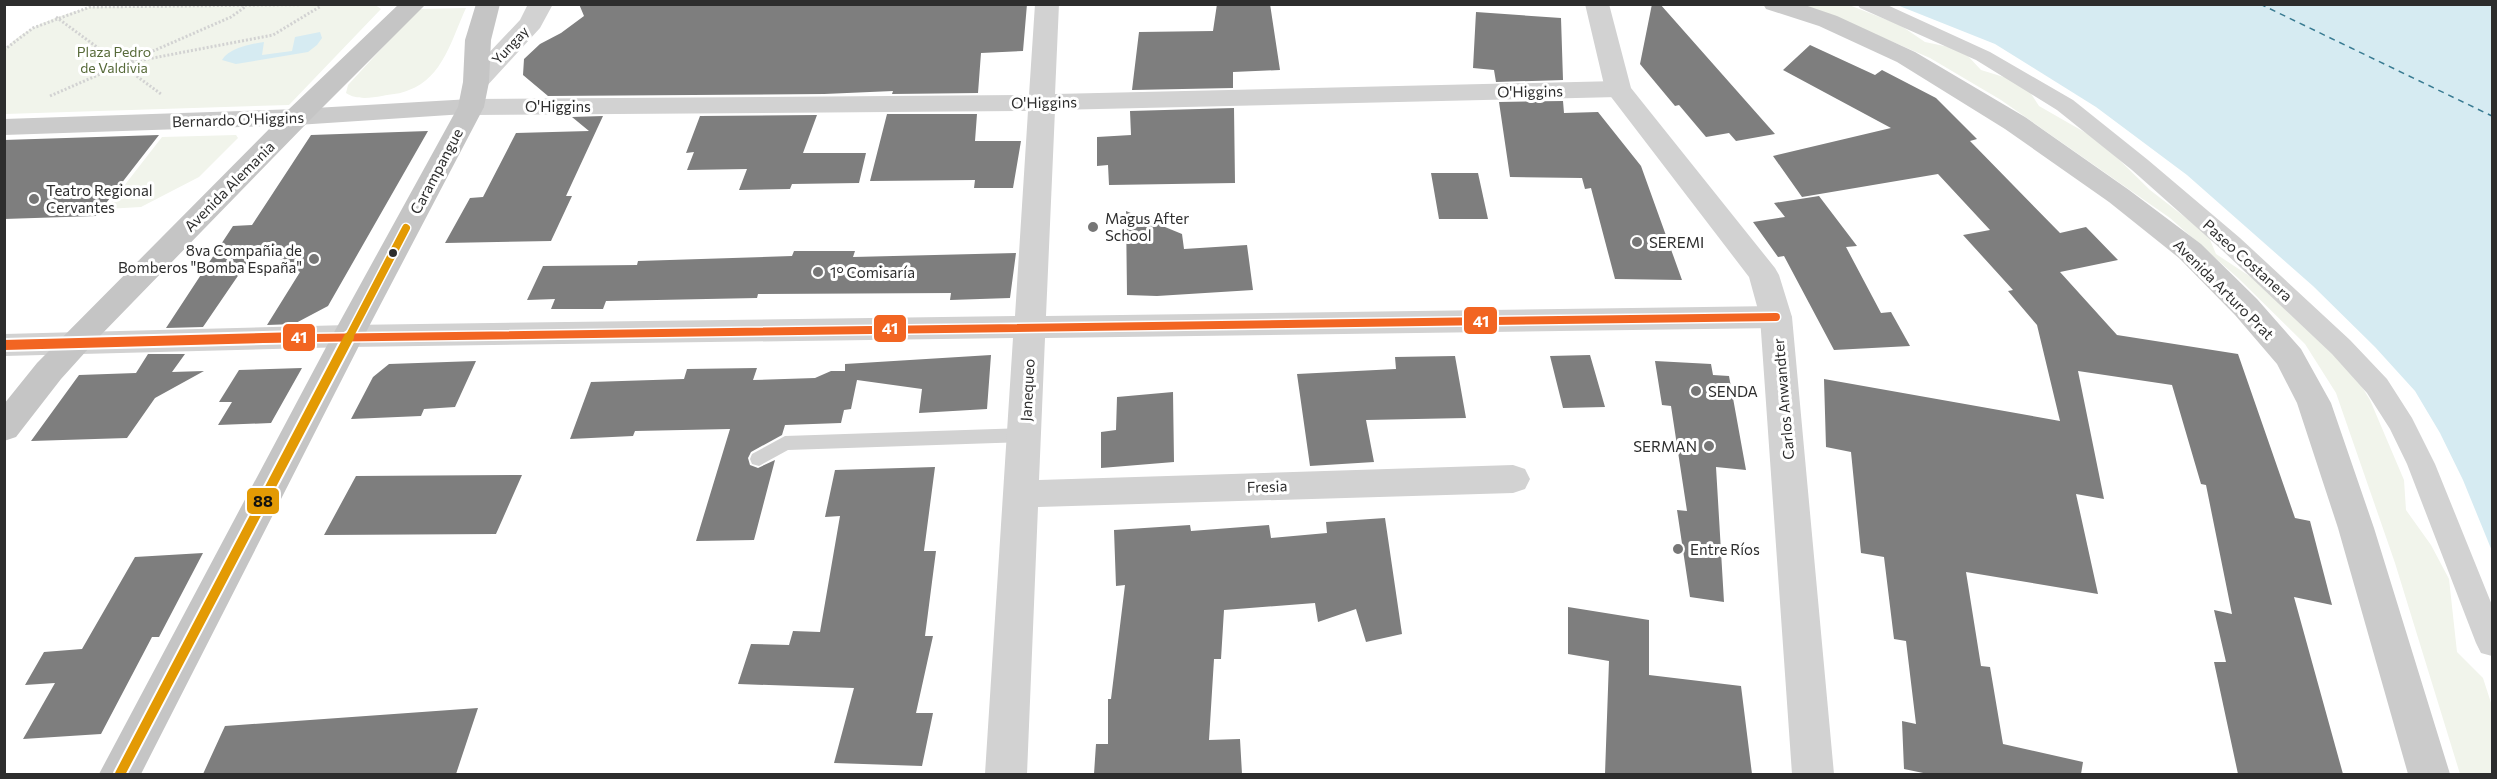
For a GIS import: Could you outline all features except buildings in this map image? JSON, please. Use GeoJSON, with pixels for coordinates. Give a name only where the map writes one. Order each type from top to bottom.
{"type":"FeatureCollection","features":[{"type":"Feature","properties":{"kind":"main road","name":"Avenida Alemania"},"geometry":{"type":"LineString","coordinates":[[4,429],[49,371],[74,344],[297,117],[414,4]]}},
{"type":"Feature","properties":{"kind":"main road","name":"Carampangue"},"geometry":{"type":"LineString","coordinates":[[120,774],[473,95],[478,40],[488,4]]}},
{"type":"Feature","properties":{"kind":"main road","name":"Avenida Arturo Prat"},"geometry":{"type":"LineString","coordinates":[[1775,4],[1828,21],[1906,57],[2015,123],[2119,196],[2190,251],[2246,307],[2290,357],[2314,403],[2356,528],[2429,774]]}},
{"type":"Feature","properties":{"kind":"main road","name":"Bernardo O'Higgins"},"geometry":{"type":"LineString","coordinates":[[4,127],[297,117],[473,95]]}},
{"type":"Feature","properties":{"kind":"street","name":"Yungay"},"geometry":{"type":"LineString","coordinates":[[473,95],[531,23],[541,4]]}},
{"type":"Feature","properties":{"kind":"street","name":"Janequeo"},"geometry":{"type":"LineString","coordinates":[[1006,774],[1047,4]]}},
{"type":"Feature","properties":{"kind":"street","name":"Carlos Anwandter"},"geometry":{"type":"LineString","coordinates":[[1597,4],[1618,89],[1764,275],[1776,317],[1814,774]]}},
{"type":"Feature","properties":{"kind":"street","name":"Paseo Costanera"},"geometry":{"type":"LineString","coordinates":[[1867,4],[1983,56],[2065,105],[2140,165],[2222,236],[2341,347],[2377,386],[2402,425],[2421,464],[2493,643]]}},
{"type":"Feature","properties":{"kind":"street","name":"O'Higgins"},"geometry":{"type":"LineString","coordinates":[[473,95],[1040,102],[1618,89]]}},
{"type":"Feature","properties":{"kind":"street"},"geometry":{"type":"LineString","coordinates":[[4,345],[348,336],[1776,317]]}},
{"type":"Feature","properties":{"kind":"street","name":"Fresia"},"geometry":{"type":"LineString","coordinates":[[1021,494],[1513,479]]}},
{"type":"Feature","properties":{"kind":"lane"},"geometry":{"type":"LineString","coordinates":[[759,459],[785,442],[1024,435]]}},
{"type":"Feature","properties":{"kind":"path"},"geometry":{"type":"LineString","coordinates":[[4,50],[30,30],[55,16],[90,7],[356,4]]}},
{"type":"Feature","properties":{"kind":"path"},"geometry":{"type":"LineString","coordinates":[[45,98],[231,17],[247,5]]}},
{"type":"Feature","properties":{"kind":"path"},"geometry":{"type":"LineString","coordinates":[[122,64],[273,35],[323,5]]}},
{"type":"Feature","properties":{"kind":"path"},"geometry":{"type":"LineString","coordinates":[[55,16],[164,95]]}},
{"type":"Feature","properties":{"kind":"green space","name":"Plaza Pedro de Valdivia"},"geometry":{"type":"Polygon","coordinates":[[[374,4],[381,9],[289,105],[5,114],[4,50],[33,28],[78,10],[90,7],[374,4]]]}},
{"type":"Feature","properties":{"kind":"green space"},"geometry":{"type":"Polygon","coordinates":[[[1796,5],[1849,5],[1900,25],[1925,42],[1949,47],[1968,56],[1981,70],[2007,78],[2028,89],[2039,106],[2100,141],[2150,190],[2208,235],[2216,254],[2260,283],[2317,337],[2359,382],[2370,400],[2404,480],[2406,510],[2431,545],[2449,579],[2457,652],[2483,678],[2492,706],[2492,774],[2460,774],[2395,563],[2336,393],[2305,344],[2238,278],[2170,218],[2001,100],[1930,58],[1833,16],[1796,5]]]}},
{"type":"Feature","properties":{"kind":"green space"},"geometry":{"type":"Polygon","coordinates":[[[466,8],[445,56],[438,67],[421,84],[403,92],[373,97],[359,98],[346,93],[348,85],[418,9],[466,8]]]}},
{"type":"Feature","properties":{"kind":"green space"},"geometry":{"type":"Polygon","coordinates":[[[236,135],[238,138],[199,177],[141,207],[106,209],[162,137],[236,135]]]}},
{"type":"Feature","properties":{"kind":"shaded area"},"geometry":{"type":"Polygon","coordinates":[[[1897,5],[2492,5],[2492,551],[2463,480],[2440,433],[2415,391],[2375,347],[2313,286],[2187,175],[2096,107],[1995,44],[1897,5]]]}},
{"type":"Feature","properties":{"kind":"shaded area"},"geometry":{"type":"Polygon","coordinates":[[[320,32],[322,38],[308,52],[236,64],[222,60],[230,52],[247,45],[264,42],[262,55],[292,51],[295,37],[320,32]]]}},
{"type":"Feature","properties":{"kind":"ferry route"},"geometry":{"type":"LineString","coordinates":[[2260,4],[2492,116]]}},
{"type":"Feature","properties":{"kind":"transit line","name":"88"},"geometry":{"type":"LineString","coordinates":[[120,774],[406,228]]}},
{"type":"Feature","properties":{"kind":"transit line","name":"41"},"geometry":{"type":"LineString","coordinates":[[4,345],[381,335],[1776,317]]}},
{"type":"Feature","properties":{"kind":"place","name":"Teatro Regional Cervantes"},"geometry":{"type":"Point","coordinates":[34,199]}},
{"type":"Feature","properties":{"kind":"place","name":"Magus After School"},"geometry":{"type":"Point","coordinates":[1093,227]}},
{"type":"Feature","properties":{"kind":"place","name":"SEREMI"},"geometry":{"type":"Point","coordinates":[1637,242]}},
{"type":"Feature","properties":{"kind":"place","name":"8va Compañia de Bomberos \"Bomba España\""},"geometry":{"type":"Point","coordinates":[314,259]}},
{"type":"Feature","properties":{"kind":"place","name":"1° Comisaría"},"geometry":{"type":"Point","coordinates":[818,272]}},
{"type":"Feature","properties":{"kind":"place","name":"SENDA"},"geometry":{"type":"Point","coordinates":[1696,391]}},
{"type":"Feature","properties":{"kind":"place","name":"SERMAN"},"geometry":{"type":"Point","coordinates":[1709,446]}},
{"type":"Feature","properties":{"kind":"place","name":"Entre Ríos"},"geometry":{"type":"Point","coordinates":[1678,549]}}]}
